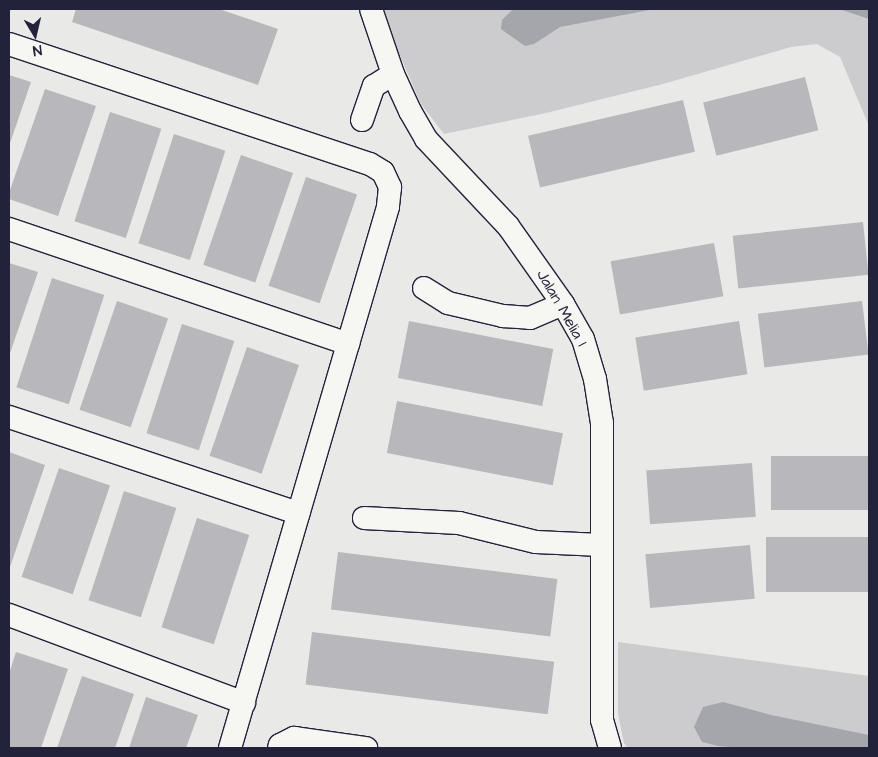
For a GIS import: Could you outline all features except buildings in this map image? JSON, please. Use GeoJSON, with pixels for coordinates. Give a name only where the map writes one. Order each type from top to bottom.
{"type":"FeatureCollection","features":[{"type":"Feature","properties":{"kind":"street","name":"Jalan Melia 1"},"geometry":{"type":"LineString","coordinates":[[371,9],[393,74],[410,111],[426,139],[508,226],[564,304],[583,339],[595,379],[602,423],[602,720],[610,748]]}},
{"type":"Feature","properties":{"kind":"street"},"geometry":{"type":"LineString","coordinates":[[9,44],[370,164],[383,172],[390,187],[388,207],[230,748]]}},
{"type":"Feature","properties":{"kind":"street"},"geometry":{"type":"LineString","coordinates":[[362,120],[374,86],[393,74]]}},
{"type":"Feature","properties":{"kind":"street"},"geometry":{"type":"LineString","coordinates":[[9,229],[348,344]]}},
{"type":"Feature","properties":{"kind":"street"},"geometry":{"type":"LineString","coordinates":[[424,288],[448,303],[503,316],[530,318],[564,304]]}},
{"type":"Feature","properties":{"kind":"street"},"geometry":{"type":"LineString","coordinates":[[9,417],[298,513]]}},
{"type":"Feature","properties":{"kind":"street"},"geometry":{"type":"LineString","coordinates":[[364,518],[459,523],[536,542],[601,545]]}},
{"type":"Feature","properties":{"kind":"street"},"geometry":{"type":"LineString","coordinates":[[9,615],[244,703]]}},
{"type":"Feature","properties":{"kind":"street"},"geometry":{"type":"LineString","coordinates":[[279,748],[280,745],[294,738],[366,748]]}},
{"type":"Feature","properties":{"kind":"shaded area"},"geometry":{"type":"Polygon","coordinates":[[[384,9],[869,9],[869,126],[840,57],[817,44],[791,47],[663,84],[546,113],[444,134],[421,104],[395,44],[384,9]]]}},
{"type":"Feature","properties":{"kind":"shaded area"},"geometry":{"type":"Polygon","coordinates":[[[513,9],[655,9],[560,27],[534,44],[525,46],[501,29],[502,20],[513,9]]]}},
{"type":"Feature","properties":{"kind":"shaded area"},"geometry":{"type":"Polygon","coordinates":[[[839,9],[869,9],[869,19],[839,9]]]}},
{"type":"Feature","properties":{"kind":"shaded area"},"geometry":{"type":"Polygon","coordinates":[[[618,642],[869,676],[869,748],[628,748],[624,743],[618,714],[618,642]]]}},
{"type":"Feature","properties":{"kind":"shaded area"},"geometry":{"type":"Polygon","coordinates":[[[723,702],[771,715],[869,735],[869,748],[742,748],[718,746],[702,742],[694,727],[703,707],[723,702]]]}}]}
